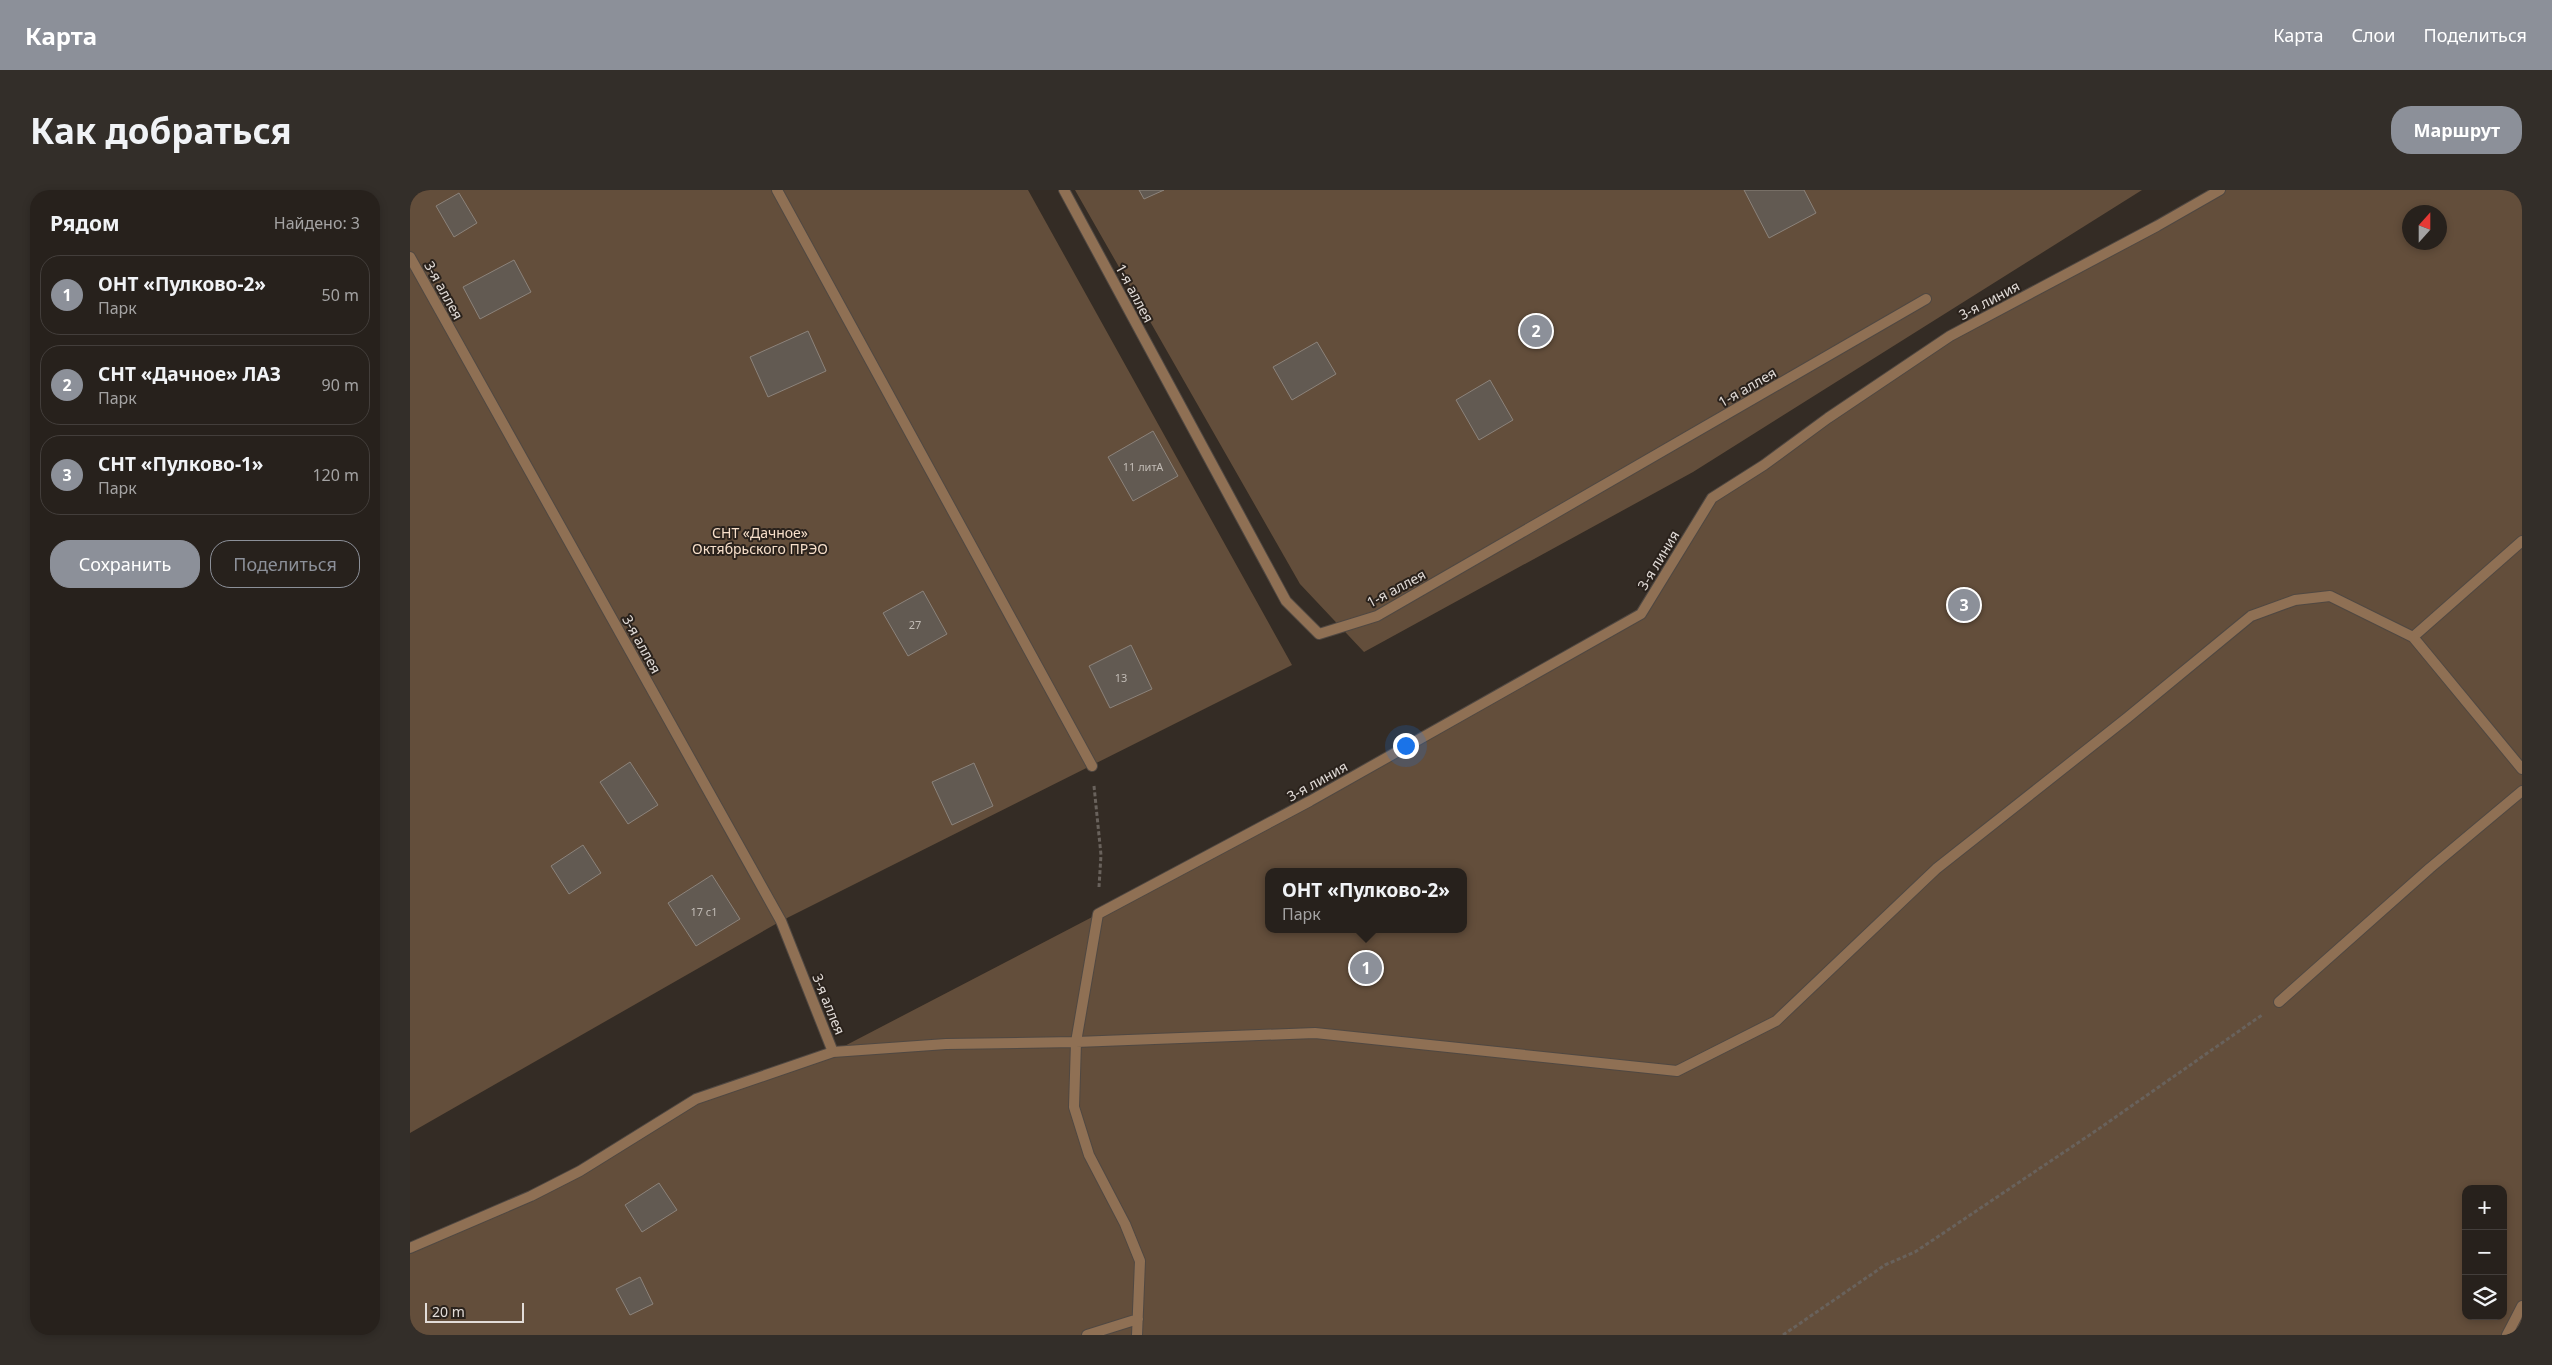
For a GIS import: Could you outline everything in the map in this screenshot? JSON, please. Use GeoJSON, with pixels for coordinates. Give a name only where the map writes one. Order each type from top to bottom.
{"type":"FeatureCollection","features":[{"type":"Feature","properties":{"kind":"street"},"geometry":{"type":"LineString","coordinates":[[777,190],[1092,766]]}},
{"type":"Feature","properties":{"kind":"street","name":"1-я аллея"},"geometry":{"type":"LineString","coordinates":[[1064,190],[1286,601],[1319,634],[1377,616],[1926,299]]}},
{"type":"Feature","properties":{"kind":"street","name":"3-я линия"},"geometry":{"type":"LineString","coordinates":[[1098,914],[1310,801],[1641,614],[1712,498],[1764,465],[1828,418],[1950,336],[2220,190]]}},
{"type":"Feature","properties":{"kind":"street","name":"3-я аллея"},"geometry":{"type":"LineString","coordinates":[[410,257],[781,921],[833,1052]]}},
{"type":"Feature","properties":{"kind":"street"},"geometry":{"type":"LineString","coordinates":[[2413,637],[2522,541]]}},
{"type":"Feature","properties":{"kind":"street"},"geometry":{"type":"LineString","coordinates":[[410,1248],[531,1196],[580,1171],[696,1099],[833,1052],[946,1044],[1076,1042],[1315,1033],[1677,1071],[1776,1021],[1936,869],[2127,718],[2251,616],[2295,600],[2330,596],[2413,637],[2522,769]]}},
{"type":"Feature","properties":{"kind":"street"},"geometry":{"type":"LineString","coordinates":[[2280,1002],[2422,874],[2522,791]]}},
{"type":"Feature","properties":{"kind":"street"},"geometry":{"type":"LineString","coordinates":[[1098,914],[1076,1042],[1074,1107],[1089,1155],[1125,1224],[1140,1261],[1137,1335]]}},
{"type":"Feature","properties":{"kind":"street"},"geometry":{"type":"LineString","coordinates":[[2507,1335],[2522,1306]]}},
{"type":"Feature","properties":{"kind":"street"},"geometry":{"type":"LineString","coordinates":[[1087,1335],[1138,1319]]}},
{"type":"Feature","properties":{"kind":"path"},"geometry":{"type":"LineString","coordinates":[[1092,766],[1101,855],[1098,914]]}},
{"type":"Feature","properties":{"kind":"path"},"geometry":{"type":"LineString","coordinates":[[1783,1335],[1885,1265],[1915,1252],[1932,1241],[2097,1130],[2280,1002]]}},
{"type":"Feature","properties":{"kind":"green space","name":"СНТ «Дачное» Октябрьского ПРЭО"},"geometry":{"type":"Polygon","coordinates":[[[410,190],[1028,190],[1292,665],[781,921],[410,1133],[410,190]]]}},
{"type":"Feature","properties":{"kind":"green space"},"geometry":{"type":"Polygon","coordinates":[[[1075,190],[2142,190],[1693,472],[1364,652],[1300,584],[1075,190]]]}},
{"type":"Feature","properties":{"kind":"green space"},"geometry":{"type":"Polygon","coordinates":[[[2222,190],[2522,190],[2522,1335],[410,1335],[410,1248],[531,1196],[696,1099],[833,1052],[1098,914],[1641,615],[1712,498],[1950,336],[2222,190]]]}},
{"type":"Feature","properties":{"kind":"building"},"geometry":{"type":"Polygon","coordinates":[[[1139,190],[1164,190],[1144,199],[1139,190]]]}},
{"type":"Feature","properties":{"kind":"building"},"geometry":{"type":"Polygon","coordinates":[[[1744,190],[1804,190],[1816,213],[1769,238],[1744,190]]]}},
{"type":"Feature","properties":{"kind":"building"},"geometry":{"type":"Polygon","coordinates":[[[459,193],[477,223],[454,237],[436,206],[459,193]]]}},
{"type":"Feature","properties":{"kind":"building"},"geometry":{"type":"Polygon","coordinates":[[[514,260],[531,292],[480,319],[463,287],[514,260]]]}},
{"type":"Feature","properties":{"kind":"building"},"geometry":{"type":"Polygon","coordinates":[[[808,331],[826,371],[768,397],[750,357],[808,331]]]}},
{"type":"Feature","properties":{"kind":"building"},"geometry":{"type":"Polygon","coordinates":[[[1317,342],[1336,374],[1292,400],[1273,367],[1317,342]]]}},
{"type":"Feature","properties":{"kind":"building"},"geometry":{"type":"Polygon","coordinates":[[[1490,380],[1513,420],[1479,440],[1456,400],[1490,380]]]}},
{"type":"Feature","properties":{"kind":"building"},"geometry":{"type":"Polygon","coordinates":[[[1153,431],[1178,476],[1133,501],[1108,457],[1153,431]]]}},
{"type":"Feature","properties":{"kind":"building"},"geometry":{"type":"Polygon","coordinates":[[[923,591],[947,634],[908,656],[883,613],[923,591]]]}},
{"type":"Feature","properties":{"kind":"building"},"geometry":{"type":"Polygon","coordinates":[[[1131,645],[1152,689],[1110,708],[1089,666],[1131,645]]]}},
{"type":"Feature","properties":{"kind":"building"},"geometry":{"type":"Polygon","coordinates":[[[630,762],[658,805],[628,824],[600,782],[630,762]]]}},
{"type":"Feature","properties":{"kind":"building"},"geometry":{"type":"Polygon","coordinates":[[[974,763],[993,806],[952,825],[932,782],[974,763]]]}},
{"type":"Feature","properties":{"kind":"building"},"geometry":{"type":"Polygon","coordinates":[[[583,845],[601,873],[569,894],[551,866],[583,845]]]}},
{"type":"Feature","properties":{"kind":"building"},"geometry":{"type":"Polygon","coordinates":[[[712,875],[740,919],[696,946],[668,903],[712,875]]]}},
{"type":"Feature","properties":{"kind":"building"},"geometry":{"type":"Polygon","coordinates":[[[659,1183],[677,1210],[642,1232],[625,1205],[659,1183]]]}},
{"type":"Feature","properties":{"kind":"building"},"geometry":{"type":"Polygon","coordinates":[[[640,1277],[653,1304],[630,1315],[616,1289],[640,1277]]]}},
{"type":"Feature","properties":{"kind":"place","name":"СНТ «Дачное» ЛАЗ"},"geometry":{"type":"Point","coordinates":[1536,331]}},
{"type":"Feature","properties":{"kind":"place","name":"СНТ «Пулково-1»"},"geometry":{"type":"Point","coordinates":[1964,605]}},
{"type":"Feature","properties":{"kind":"place","name":"ОНТ «Пулково-2»"},"geometry":{"type":"Point","coordinates":[1366,968]}}]}
